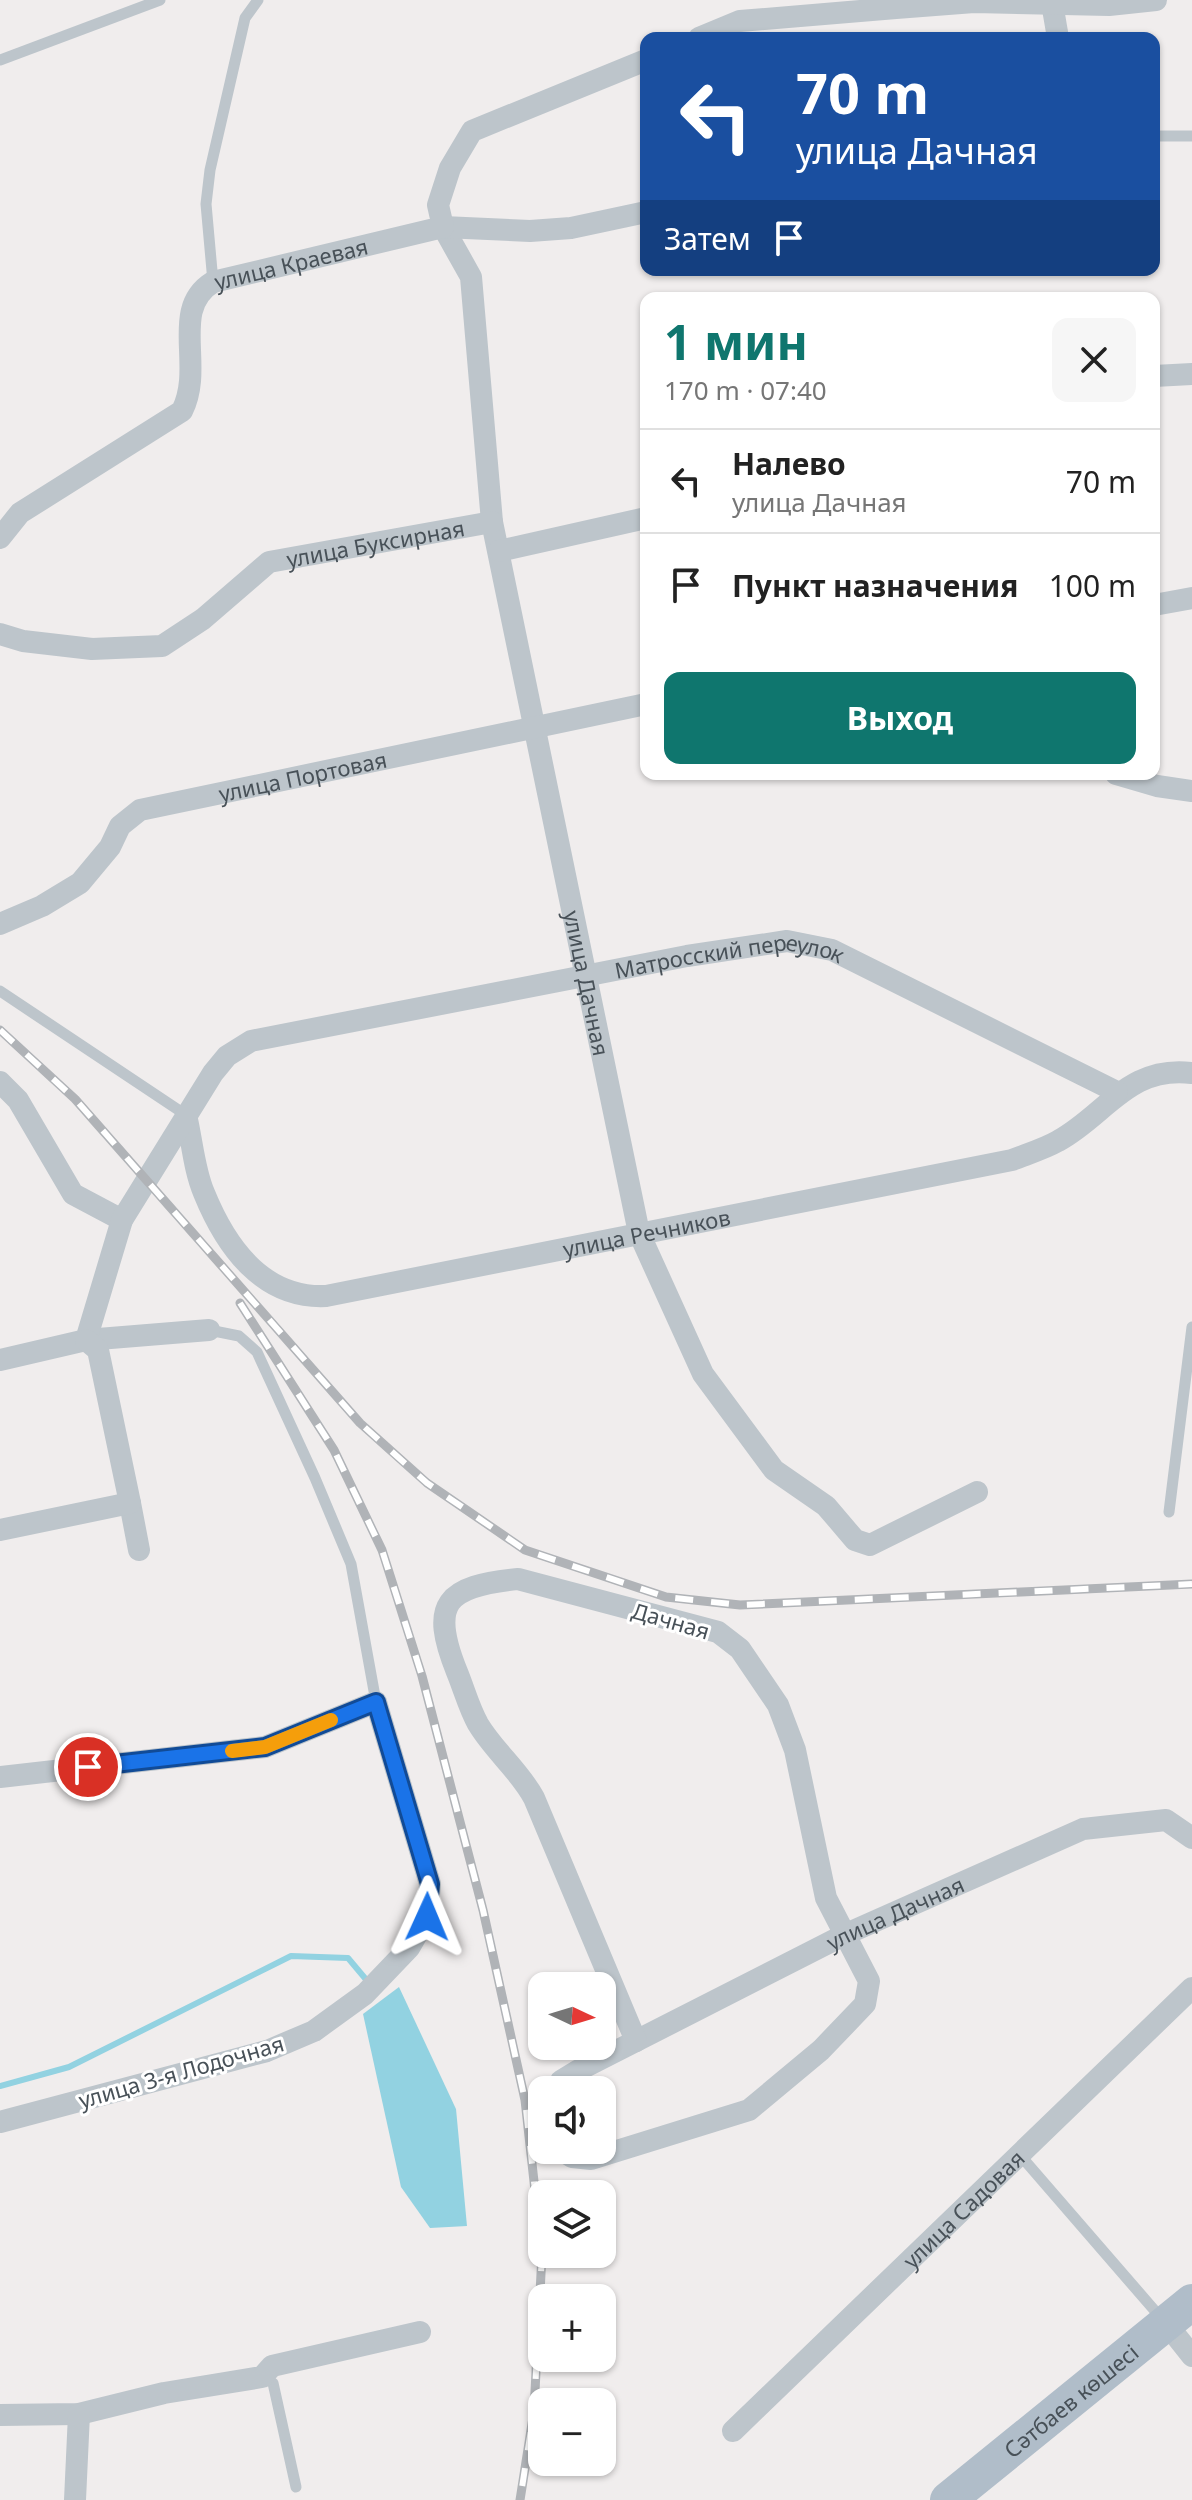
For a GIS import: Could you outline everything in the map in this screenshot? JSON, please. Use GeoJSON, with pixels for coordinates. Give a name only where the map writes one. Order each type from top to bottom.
{"type":"FeatureCollection","features":[{"type":"Feature","properties":{"kind":"main road","name":"Сәтбаев көшесі"},"geometry":{"type":"LineString","coordinates":[[948,2500],[1178,2312]]}},
{"type":"Feature","properties":{"kind":"street"},"geometry":{"type":"LineString","coordinates":[[713,32],[740,21],[974,2],[1109,5],[1156,0]]}},
{"type":"Feature","properties":{"kind":"street"},"geometry":{"type":"LineString","coordinates":[[1052,3],[1057,32]]}},
{"type":"Feature","properties":{"kind":"street"},"geometry":{"type":"LineString","coordinates":[[443,227],[438,205],[450,168],[472,131],[640,62]]}},
{"type":"Feature","properties":{"kind":"street","name":"улица Краевая"},"geometry":{"type":"LineString","coordinates":[[0,538],[20,513],[182,411],[192,391],[191,305],[198,291],[213,282],[443,227],[558,229],[640,213]]}},
{"type":"Feature","properties":{"kind":"street","name":"улица Дачная"},"geometry":{"type":"LineString","coordinates":[[443,227],[471,277],[492,522],[639,1233],[703,1374],[774,1470],[826,1506],[855,1540],[870,1545],[977,1492]]}},
{"type":"Feature","properties":{"kind":"street"},"geometry":{"type":"LineString","coordinates":[[1160,376],[1192,374]]}},
{"type":"Feature","properties":{"kind":"street"},"geometry":{"type":"LineString","coordinates":[[499,551],[640,519]]}},
{"type":"Feature","properties":{"kind":"street","name":"улица Буксирная"},"geometry":{"type":"LineString","coordinates":[[0,634],[23,641],[92,649],[162,646],[203,619],[269,562],[492,522]]}},
{"type":"Feature","properties":{"kind":"street"},"geometry":{"type":"LineString","coordinates":[[1160,604],[1192,598]]}},
{"type":"Feature","properties":{"kind":"street","name":"улица Портовая"},"geometry":{"type":"LineString","coordinates":[[0,924],[42,906],[80,883],[110,847],[120,826],[140,810],[640,705]]}},
{"type":"Feature","properties":{"kind":"street"},"geometry":{"type":"LineString","coordinates":[[1136,780],[1192,791]]}},
{"type":"Feature","properties":{"kind":"street","name":"Матросский переулок"},"geometry":{"type":"LineString","coordinates":[[122,1220],[186,1115],[227,1056],[251,1041],[687,956],[787,941],[832,950],[1117,1092]]}},
{"type":"Feature","properties":{"kind":"street","name":"улица Речников"},"geometry":{"type":"LineString","coordinates":[[186,1115],[204,1193],[241,1259],[267,1283],[303,1297],[326,1296],[1012,1160],[1060,1140],[1117,1092],[1145,1078],[1192,1073]]}},
{"type":"Feature","properties":{"kind":"street"},"geometry":{"type":"LineString","coordinates":[[0,1082],[9,1102],[73,1194],[122,1220],[86,1340]]}},
{"type":"Feature","properties":{"kind":"street"},"geometry":{"type":"LineString","coordinates":[[0,1360],[86,1340],[209,1330]]}},
{"type":"Feature","properties":{"kind":"street"},"geometry":{"type":"LineString","coordinates":[[86,1340],[98,1350],[139,1550]]}},
{"type":"Feature","properties":{"kind":"street"},"geometry":{"type":"LineString","coordinates":[[0,1530],[130,1503]]}},
{"type":"Feature","properties":{"kind":"street","name":"Дачная"},"geometry":{"type":"LineString","coordinates":[[616,2153],[749,2110],[821,2050],[865,2004],[869,1981],[826,1898],[795,1750],[778,1705],[740,1649],[718,1632],[518,1579],[490,1581],[460,1592],[445,1607],[442,1627],[447,1646],[479,1725],[523,1777],[534,1798],[636,2041]]}},
{"type":"Feature","properties":{"kind":"street"},"geometry":{"type":"LineString","coordinates":[[0,1777],[265,1747],[376,1702]]}},
{"type":"Feature","properties":{"kind":"street","name":"улица 3-я Лодочная"},"geometry":{"type":"LineString","coordinates":[[0,2122],[267,2051],[314,2031],[365,1994],[409,1948],[427,1917],[430,1884],[376,1702]]}},
{"type":"Feature","properties":{"kind":"street","name":"улица Дачная"},"geometry":{"type":"LineString","coordinates":[[636,2041],[844,1935],[1083,1829],[1166,1820],[1192,1838]]}},
{"type":"Feature","properties":{"kind":"street","name":"улица Садовая"},"geometry":{"type":"LineString","coordinates":[[733,2431],[1192,1988]]}},
{"type":"Feature","properties":{"kind":"street"},"geometry":{"type":"LineString","coordinates":[[569,2076],[636,2041]]}},
{"type":"Feature","properties":{"kind":"street"},"geometry":{"type":"LineString","coordinates":[[1178,2312],[1192,2356]]}},
{"type":"Feature","properties":{"kind":"street"},"geometry":{"type":"LineString","coordinates":[[0,2415],[79,2414],[164,2393],[262,2377],[272,2366],[420,2332]]}},
{"type":"Feature","properties":{"kind":"street"},"geometry":{"type":"LineString","coordinates":[[75,2500],[79,2414]]}},
{"type":"Feature","properties":{"kind":"lane"},"geometry":{"type":"LineString","coordinates":[[0,60],[160,0]]}},
{"type":"Feature","properties":{"kind":"lane"},"geometry":{"type":"LineString","coordinates":[[213,282],[206,204],[210,170],[245,18],[258,0]]}},
{"type":"Feature","properties":{"kind":"lane"},"geometry":{"type":"LineString","coordinates":[[1160,136],[1192,136]]}},
{"type":"Feature","properties":{"kind":"lane"},"geometry":{"type":"LineString","coordinates":[[0,991],[186,1115]]}},
{"type":"Feature","properties":{"kind":"lane"},"geometry":{"type":"LineString","coordinates":[[1169,1512],[1192,1327]]}},
{"type":"Feature","properties":{"kind":"lane"},"geometry":{"type":"LineString","coordinates":[[209,1330],[239,1336],[257,1352],[309,1465],[351,1564],[376,1702]]}},
{"type":"Feature","properties":{"kind":"lane"},"geometry":{"type":"LineString","coordinates":[[1020,2155],[1178,2312]]}},
{"type":"Feature","properties":{"kind":"lane"},"geometry":{"type":"LineString","coordinates":[[262,2377],[273,2383],[296,2487]]}},
{"type":"Feature","properties":{"kind":"water"},"geometry":{"type":"Polygon","coordinates":[[[399,1987],[456,2109],[467,2226],[430,2228],[401,2187],[363,2014],[399,1987]]]}},
{"type":"Feature","properties":{"kind":"waterway"},"geometry":{"type":"LineString","coordinates":[[0,2086],[69,2067],[291,1956],[348,1958],[369,1983]]}},
{"type":"Feature","properties":{"kind":"railway"},"geometry":{"type":"LineString","coordinates":[[0,1030],[75,1099],[360,1423],[427,1483],[525,1550],[666,1597],[740,1605],[1192,1584]]}},
{"type":"Feature","properties":{"kind":"railway"},"geometry":{"type":"LineString","coordinates":[[240,1303],[334,1450],[382,1550],[422,1676],[483,1910],[525,2100],[542,2254],[534,2411],[520,2500]]}},
{"type":"Feature","properties":{"kind":"slow traffic"},"geometry":{"type":"LineString","coordinates":[[232,1751],[265,1747],[331,1720]]}},
{"type":"Feature","properties":{"kind":"route"},"geometry":{"type":"LineString","coordinates":[[88,1767],[265,1747],[376,1702],[430,1884],[427,1917]]}}]}
